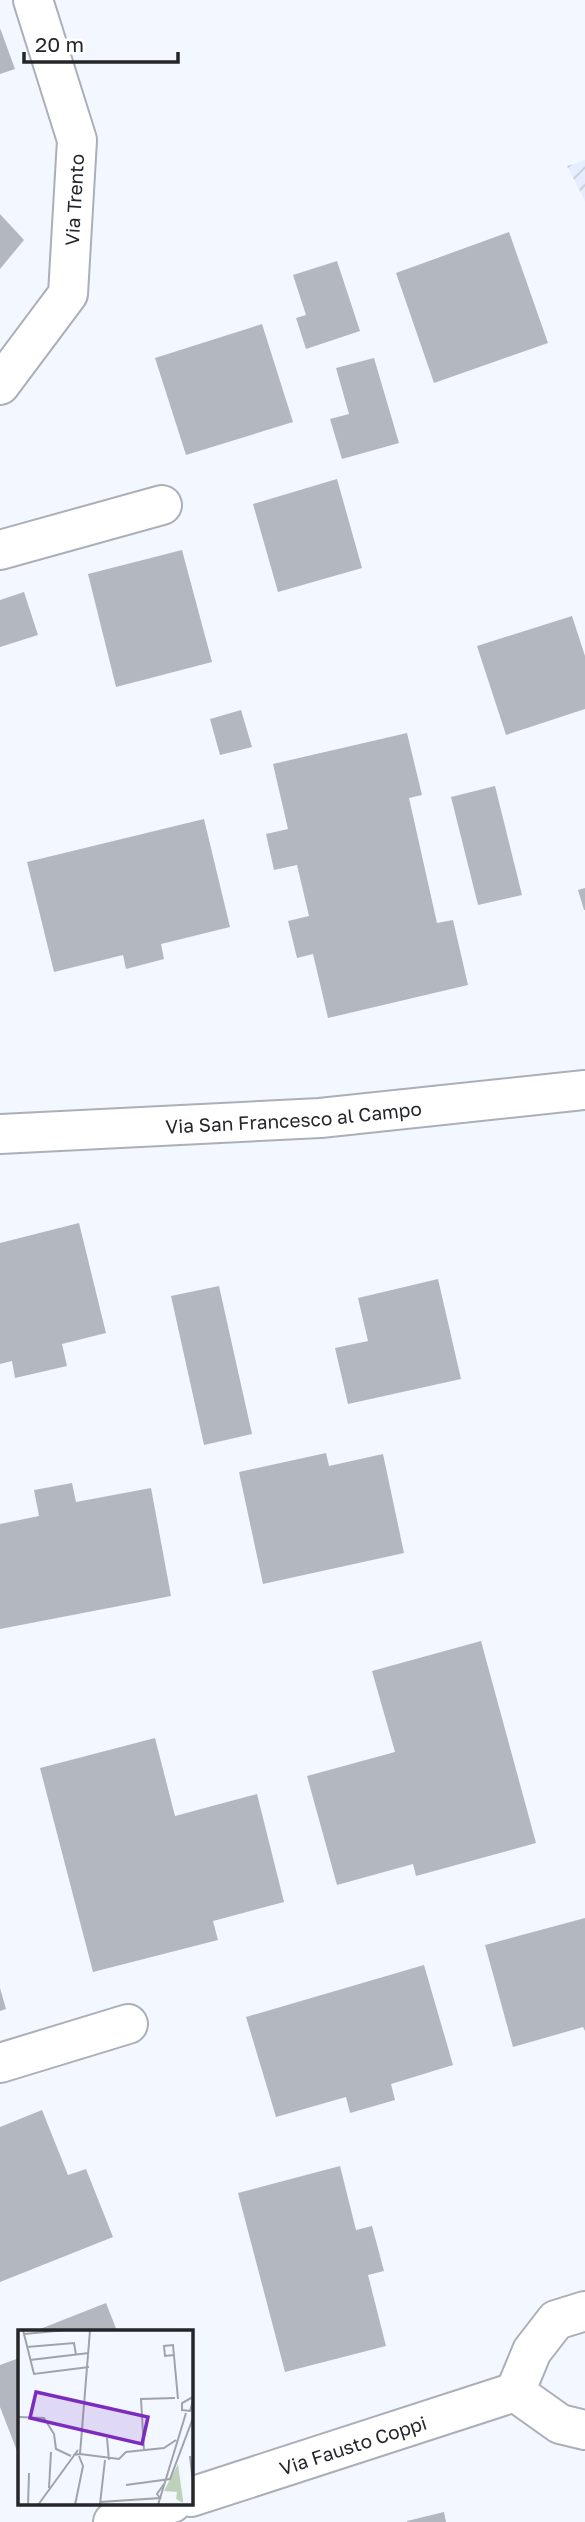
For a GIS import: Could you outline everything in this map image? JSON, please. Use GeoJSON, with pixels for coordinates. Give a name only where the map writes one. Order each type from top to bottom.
{"type":"FeatureCollection","features":[{"type":"Feature","properties":{"kind":"street","name":"Via Trento"},"geometry":{"type":"LineString","coordinates":[[0,385],[68,294],[77,140],[33,0]]}},
{"type":"Feature","properties":{"kind":"street"},"geometry":{"type":"LineString","coordinates":[[0,550],[162,505]]}},
{"type":"Feature","properties":{"kind":"street","name":"Via San Francesco al Campo"},"geometry":{"type":"LineString","coordinates":[[0,1135],[320,1118],[585,1090]]}},
{"type":"Feature","properties":{"kind":"street"},"geometry":{"type":"LineString","coordinates":[[0,2063],[128,2024]]}},
{"type":"Feature","properties":{"kind":"street"},"geometry":{"type":"LineString","coordinates":[[585,2311],[556,2320],[532,2351],[515,2392],[560,2424],[585,2430]]}},
{"type":"Feature","properties":{"kind":"street","name":"Via Fausto Coppi"},"geometry":{"type":"LineString","coordinates":[[192,2497],[515,2392]]}},
{"type":"Feature","properties":{"kind":"street"},"geometry":{"type":"LineString","coordinates":[[113,2522],[169,2504]]}},
{"type":"Feature","properties":{"kind":"shaded area"},"geometry":{"type":"Polygon","coordinates":[[[585,160],[585,201],[567,166],[585,160]]]}},
{"type":"Feature","properties":{"kind":"building"},"geometry":{"type":"Polygon","coordinates":[[[0,28],[15,69],[0,74],[0,28]]]}},
{"type":"Feature","properties":{"kind":"building"},"geometry":{"type":"Polygon","coordinates":[[[0,214],[24,240],[0,269],[0,214]]]}},
{"type":"Feature","properties":{"kind":"building"},"geometry":{"type":"Polygon","coordinates":[[[509,232],[548,343],[434,383],[396,273],[509,232]]]}},
{"type":"Feature","properties":{"kind":"building"},"geometry":{"type":"Polygon","coordinates":[[[337,261],[360,331],[306,349],[296,318],[306,315],[293,275],[337,261]]]}},
{"type":"Feature","properties":{"kind":"building"},"geometry":{"type":"Polygon","coordinates":[[[262,324],[293,422],[186,455],[155,358],[262,324]]]}},
{"type":"Feature","properties":{"kind":"building"},"geometry":{"type":"Polygon","coordinates":[[[374,358],[399,443],[342,459],[330,419],[349,414],[336,368],[374,358]]]}},
{"type":"Feature","properties":{"kind":"building"},"geometry":{"type":"Polygon","coordinates":[[[337,479],[362,568],[278,592],[253,504],[337,479]]]}},
{"type":"Feature","properties":{"kind":"building"},"geometry":{"type":"Polygon","coordinates":[[[182,550],[212,662],[116,687],[88,574],[182,550]]]}},
{"type":"Feature","properties":{"kind":"building"},"geometry":{"type":"Polygon","coordinates":[[[24,592],[38,635],[0,647],[0,600],[24,592]]]}},
{"type":"Feature","properties":{"kind":"building"},"geometry":{"type":"Polygon","coordinates":[[[572,616],[585,656],[585,709],[506,735],[477,646],[572,616]]]}},
{"type":"Feature","properties":{"kind":"building"},"geometry":{"type":"Polygon","coordinates":[[[241,710],[252,747],[220,755],[210,719],[241,710]]]}},
{"type":"Feature","properties":{"kind":"building"},"geometry":{"type":"Polygon","coordinates":[[[407,733],[422,795],[409,798],[437,923],[453,920],[468,985],[328,1018],[313,954],[297,958],[288,921],[309,916],[297,865],[274,870],[266,834],[288,829],[273,764],[407,733]]]}},
{"type":"Feature","properties":{"kind":"building"},"geometry":{"type":"Polygon","coordinates":[[[495,786],[522,895],[478,905],[451,797],[495,786]]]}},
{"type":"Feature","properties":{"kind":"building"},"geometry":{"type":"Polygon","coordinates":[[[204,819],[230,927],[161,944],[164,959],[126,969],[123,955],[54,972],[27,862],[204,819]]]}},
{"type":"Feature","properties":{"kind":"building"},"geometry":{"type":"Polygon","coordinates":[[[585,888],[585,910],[584,910],[578,890],[585,888]]]}},
{"type":"Feature","properties":{"kind":"building"},"geometry":{"type":"Polygon","coordinates":[[[79,1223],[106,1333],[62,1344],[67,1366],[15,1378],[12,1361],[0,1364],[0,1243],[79,1223]]]}},
{"type":"Feature","properties":{"kind":"building"},"geometry":{"type":"Polygon","coordinates":[[[438,1279],[461,1379],[348,1404],[335,1348],[368,1341],[358,1298],[438,1279]]]}},
{"type":"Feature","properties":{"kind":"building"},"geometry":{"type":"Polygon","coordinates":[[[219,1286],[252,1434],[204,1445],[171,1296],[219,1286]]]}},
{"type":"Feature","properties":{"kind":"building"},"geometry":{"type":"Polygon","coordinates":[[[326,1453],[329,1466],[383,1454],[404,1553],[263,1584],[239,1472],[326,1453]]]}},
{"type":"Feature","properties":{"kind":"building"},"geometry":{"type":"Polygon","coordinates":[[[72,1483],[76,1502],[151,1488],[171,1596],[0,1629],[0,1524],[39,1516],[34,1490],[72,1483]]]}},
{"type":"Feature","properties":{"kind":"building"},"geometry":{"type":"Polygon","coordinates":[[[481,1641],[536,1843],[416,1876],[413,1864],[337,1885],[307,1776],[395,1752],[372,1671],[481,1641]]]}},
{"type":"Feature","properties":{"kind":"building"},"geometry":{"type":"Polygon","coordinates":[[[155,1738],[175,1816],[257,1794],[284,1902],[213,1921],[218,1940],[93,1972],[40,1768],[155,1738]]]}},
{"type":"Feature","properties":{"kind":"building"},"geometry":{"type":"Polygon","coordinates":[[[585,1918],[585,2031],[583,2027],[513,2047],[485,1945],[585,1918]]]}},
{"type":"Feature","properties":{"kind":"building"},"geometry":{"type":"Polygon","coordinates":[[[424,1965],[453,2065],[391,2084],[395,2100],[350,2113],[346,2097],[276,2117],[246,2017],[424,1965]]]}},
{"type":"Feature","properties":{"kind":"building"},"geometry":{"type":"Polygon","coordinates":[[[0,1988],[6,2009],[0,2011],[0,1988]]]}},
{"type":"Feature","properties":{"kind":"building"},"geometry":{"type":"Polygon","coordinates":[[[42,2110],[68,2175],[86,2169],[113,2237],[0,2282],[0,2127],[42,2110]]]}},
{"type":"Feature","properties":{"kind":"building"},"geometry":{"type":"Polygon","coordinates":[[[340,2166],[356,2230],[372,2226],[384,2271],[368,2275],[386,2346],[285,2372],[238,2193],[340,2166]]]}},
{"type":"Feature","properties":{"kind":"building"},"geometry":{"type":"Polygon","coordinates":[[[106,2303],[117,2330],[38,2330],[106,2303]]]}},
{"type":"Feature","properties":{"kind":"building"},"geometry":{"type":"Polygon","coordinates":[[[18,2358],[18,2453],[0,2407],[0,2365],[18,2358]]]}},
{"type":"Feature","properties":{"kind":"building"},"geometry":{"type":"Polygon","coordinates":[[[444,2512],[446,2522],[407,2522],[407,2521],[444,2512]]]}}]}
